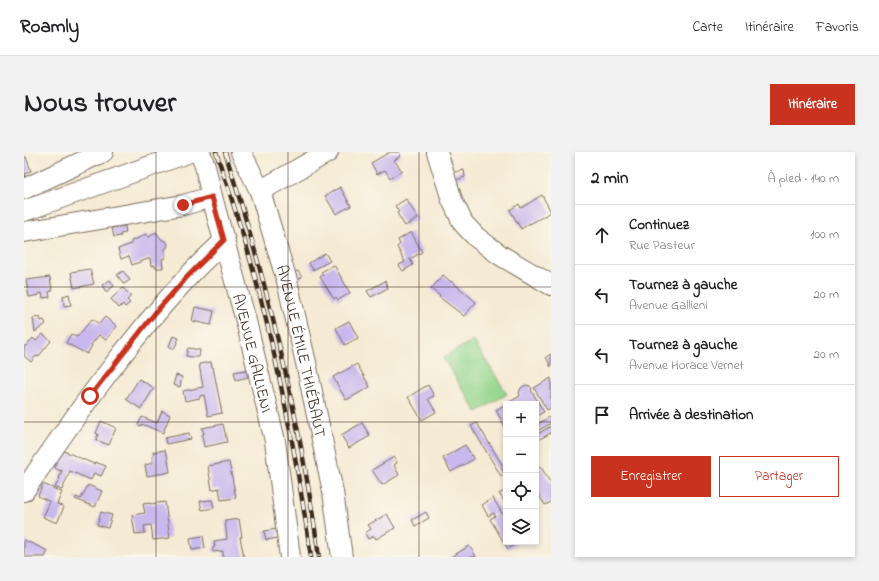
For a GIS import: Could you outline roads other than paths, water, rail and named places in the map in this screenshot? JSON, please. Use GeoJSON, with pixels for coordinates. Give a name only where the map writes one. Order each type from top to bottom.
{"type":"FeatureCollection","features":[{"type":"Feature","properties":{"kind":"street"},"geometry":{"type":"LineString","coordinates":[[24,188],[103,152]]}},
{"type":"Feature","properties":{"kind":"street","name":"AVENUE GALLIENI"},"geometry":{"type":"LineString","coordinates":[[200,152],[246,321],[274,441],[290,557]]}},
{"type":"Feature","properties":{"kind":"street","name":"AVENUE ÉMILE THIÉBAUT"},"geometry":{"type":"LineString","coordinates":[[241,152],[260,191],[287,282],[306,363],[332,492],[342,557]]}},
{"type":"Feature","properties":{"kind":"street"},"geometry":{"type":"LineString","coordinates":[[260,191],[328,152]]}},
{"type":"Feature","properties":{"kind":"street"},"geometry":{"type":"LineString","coordinates":[[437,152],[452,200],[463,223],[476,237],[500,255],[551,285]]}},
{"type":"Feature","properties":{"kind":"street"},"geometry":{"type":"LineString","coordinates":[[24,211],[183,155]]}},
{"type":"Feature","properties":{"kind":"street"},"geometry":{"type":"LineString","coordinates":[[24,232],[183,205],[212,197]]}},
{"type":"Feature","properties":{"kind":"street"},"geometry":{"type":"LineString","coordinates":[[24,491],[69,426],[155,313],[187,277],[224,240]]}},
{"type":"Feature","properties":{"kind":"railway"},"geometry":{"type":"LineString","coordinates":[[216,152],[247,248],[267,324],[292,440],[311,557]]}},
{"type":"Feature","properties":{"kind":"railway"},"geometry":{"type":"LineString","coordinates":[[225,152],[241,202],[269,302],[281,353],[302,454],[319,557]]}}]}
